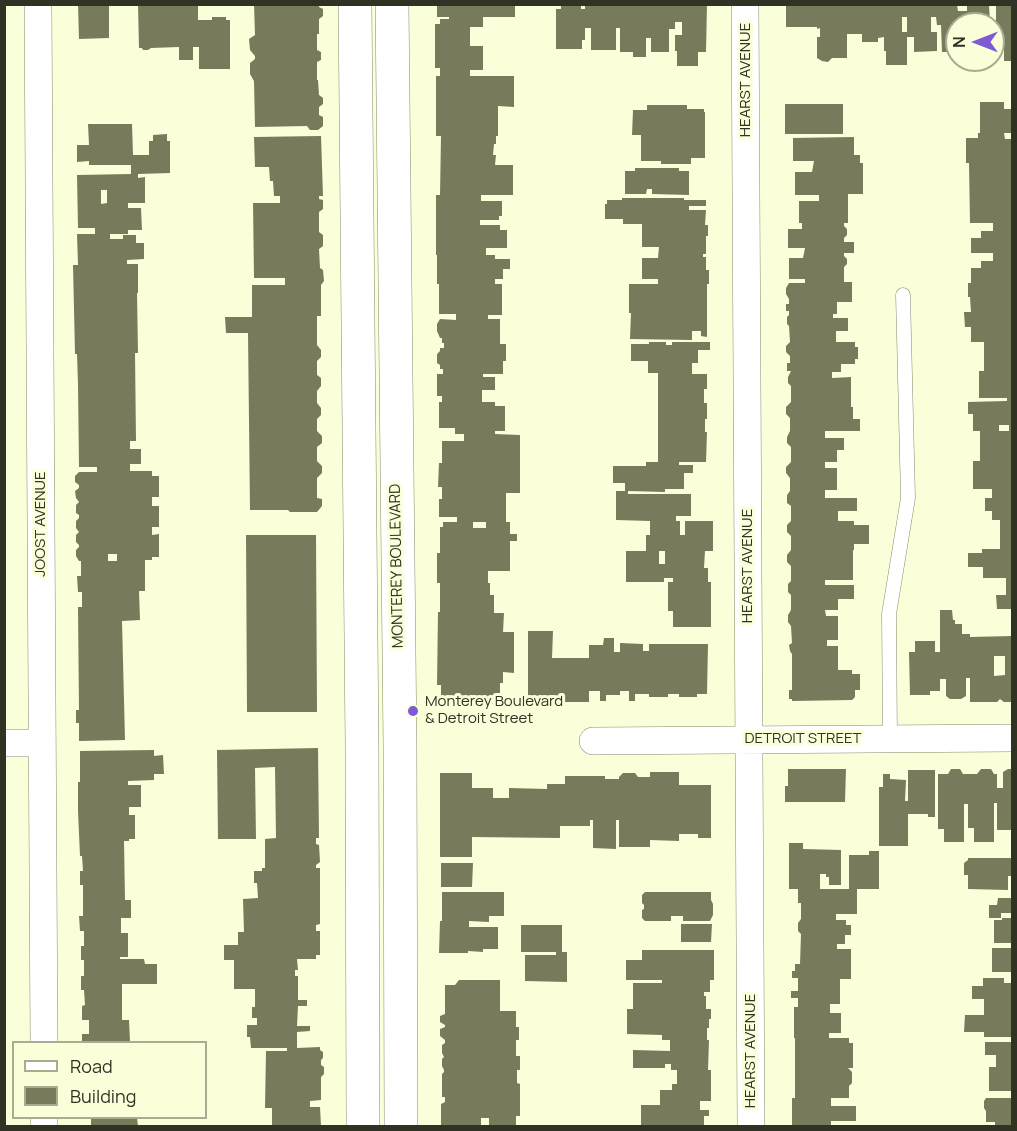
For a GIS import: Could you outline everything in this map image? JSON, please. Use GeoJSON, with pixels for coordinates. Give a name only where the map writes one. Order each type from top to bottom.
{"type":"FeatureCollection","features":[{"type":"Feature","properties":{"kind":"main road"},"geometry":{"type":"LineString","coordinates":[[355,4],[363,1124],[401,1124]]}},
{"type":"Feature","properties":{"kind":"main road","name":"MONTEREY BOULEVARD"},"geometry":{"type":"LineString","coordinates":[[392,4],[400,745],[401,1124]]}},
{"type":"Feature","properties":{"kind":"street","name":"JOOST AVENUE"},"geometry":{"type":"LineString","coordinates":[[38,4],[44,1041]]}},
{"type":"Feature","properties":{"kind":"street","name":"HEARST AVENUE"},"geometry":{"type":"LineString","coordinates":[[745,4],[752,1126]]}},
{"type":"Feature","properties":{"kind":"street","name":"DETROIT STREET"},"geometry":{"type":"LineString","coordinates":[[593,741],[1012,738]]}},
{"type":"Feature","properties":{"kind":"street"},"geometry":{"type":"LineString","coordinates":[[4,743],[42,743]]}},
{"type":"Feature","properties":{"kind":"lane"},"geometry":{"type":"LineString","coordinates":[[890,738],[889,614],[908,498],[903,295]]}},
{"type":"Feature","properties":{"kind":"building"},"geometry":{"type":"Polygon","coordinates":[[[78,4],[109,4],[109,38],[79,39],[78,4]]]}},
{"type":"Feature","properties":{"kind":"building"},"geometry":{"type":"Polygon","coordinates":[[[138,4],[198,4],[198,20],[226,17],[226,20],[230,20],[230,69],[199,69],[199,47],[193,47],[193,60],[179,60],[179,47],[148,50],[139,48],[138,4]]]}},
{"type":"Feature","properties":{"kind":"building"},"geometry":{"type":"Polygon","coordinates":[[[254,4],[319,4],[319,7],[323,9],[323,16],[319,19],[319,34],[317,34],[317,50],[321,52],[321,60],[317,62],[317,80],[319,95],[323,98],[323,104],[319,107],[319,115],[323,117],[323,126],[318,130],[310,130],[307,126],[255,127],[254,81],[250,74],[250,63],[255,56],[250,50],[249,39],[255,35],[254,4]]]}},
{"type":"Feature","properties":{"kind":"building"},"geometry":{"type":"Polygon","coordinates":[[[561,4],[581,4],[581,9],[585,9],[585,4],[675,4],[679,6],[679,4],[707,4],[706,52],[698,52],[698,66],[677,66],[675,35],[682,35],[682,22],[675,22],[675,29],[669,29],[669,52],[651,52],[651,38],[646,38],[646,57],[633,57],[633,52],[620,52],[620,28],[616,28],[616,50],[591,50],[591,28],[585,28],[582,49],[556,49],[556,9],[561,9],[561,4]]]}},
{"type":"Feature","properties":{"kind":"building"},"geometry":{"type":"Polygon","coordinates":[[[967,4],[989,4],[989,12],[945,12],[945,52],[942,52],[941,25],[937,25],[936,17],[931,17],[931,32],[937,32],[937,51],[914,52],[914,37],[907,37],[907,65],[886,65],[884,37],[878,38],[878,42],[862,42],[862,34],[847,34],[847,58],[822,61],[817,58],[817,37],[820,37],[820,28],[786,27],[786,5],[957,5],[958,11],[967,11],[967,4]],[[902,17],[902,32],[907,32],[907,17],[902,17]]]}},
{"type":"Feature","properties":{"kind":"building"},"geometry":{"type":"Polygon","coordinates":[[[996,4],[1012,4],[1012,61],[1005,61],[1005,12],[996,12],[996,4]]]}},
{"type":"Feature","properties":{"kind":"building"},"geometry":{"type":"Polygon","coordinates":[[[437,5],[515,5],[515,17],[483,17],[483,27],[470,27],[470,46],[483,46],[483,70],[470,70],[470,76],[514,76],[514,107],[498,106],[498,136],[496,136],[493,155],[496,155],[495,165],[513,165],[513,195],[481,195],[481,201],[502,201],[502,216],[499,216],[499,220],[480,220],[480,225],[500,225],[500,230],[507,230],[507,248],[486,248],[486,255],[495,255],[495,259],[510,259],[510,269],[503,269],[503,279],[495,279],[495,284],[502,284],[502,315],[488,315],[488,319],[500,319],[500,344],[506,344],[506,361],[503,361],[503,374],[483,374],[483,377],[495,377],[495,390],[482,390],[482,402],[495,402],[495,406],[505,406],[505,431],[495,431],[495,434],[520,435],[520,493],[506,493],[506,522],[510,522],[510,534],[517,534],[517,541],[510,541],[510,571],[488,571],[490,595],[494,595],[494,613],[504,613],[503,632],[514,632],[514,673],[503,672],[503,683],[500,683],[500,704],[487,704],[487,701],[441,701],[441,685],[437,685],[440,583],[437,583],[437,553],[440,553],[440,527],[443,527],[443,522],[457,522],[457,517],[439,517],[442,487],[438,487],[439,463],[442,463],[442,441],[464,441],[464,434],[455,434],[455,428],[439,428],[439,402],[442,402],[442,396],[437,396],[437,374],[443,374],[443,369],[440,369],[437,363],[437,354],[440,348],[444,348],[444,343],[437,331],[437,324],[440,319],[456,320],[456,314],[439,314],[439,284],[437,284],[436,195],[440,195],[441,136],[436,136],[436,76],[440,76],[440,68],[435,68],[435,24],[440,24],[440,19],[449,19],[449,17],[437,17],[437,5]],[[473,522],[473,528],[486,528],[486,522],[473,522]]]}},
{"type":"Feature","properties":{"kind":"building"},"geometry":{"type":"Polygon","coordinates":[[[980,102],[1004,102],[1004,109],[1012,109],[1012,133],[1004,133],[1005,139],[1012,139],[1012,609],[997,609],[996,595],[1006,595],[1006,578],[983,578],[983,567],[968,567],[968,553],[982,553],[982,549],[1000,549],[1000,520],[992,520],[992,511],[985,511],[985,498],[992,498],[992,489],[973,489],[973,461],[980,461],[980,431],[973,431],[973,414],[968,414],[968,402],[1007,401],[1007,398],[979,398],[979,371],[984,371],[984,342],[971,342],[971,327],[965,327],[964,312],[971,312],[968,283],[971,283],[971,268],[981,268],[981,261],[993,261],[993,253],[971,253],[971,238],[981,238],[981,231],[993,231],[993,223],[970,223],[969,163],[966,163],[966,138],[978,138],[978,133],[980,133],[980,102]],[[999,425],[999,431],[1009,431],[1009,425],[999,425]]]}},
{"type":"Feature","properties":{"kind":"building"},"geometry":{"type":"Polygon","coordinates":[[[785,104],[843,104],[843,134],[785,134],[785,104]]]}},
{"type":"Feature","properties":{"kind":"building"},"geometry":{"type":"Polygon","coordinates":[[[647,105],[687,105],[687,109],[704,109],[705,158],[691,158],[691,164],[641,161],[641,135],[632,135],[633,110],[647,110],[647,105]]]}},
{"type":"Feature","properties":{"kind":"building"},"geometry":{"type":"Polygon","coordinates":[[[88,124],[132,124],[133,155],[149,155],[149,141],[153,141],[153,135],[167,134],[167,141],[170,141],[170,173],[138,174],[138,178],[145,177],[145,203],[128,203],[128,208],[141,208],[142,230],[128,230],[128,234],[110,234],[110,239],[123,239],[123,235],[136,235],[136,243],[144,243],[144,259],[127,260],[127,264],[138,264],[138,353],[135,353],[136,441],[130,441],[130,449],[141,449],[141,464],[130,464],[130,471],[152,471],[152,476],[159,476],[159,497],[152,497],[152,506],[159,506],[159,527],[152,527],[152,535],[159,534],[159,557],[145,560],[145,591],[139,591],[140,620],[122,621],[125,740],[79,741],[79,723],[76,723],[76,710],[79,710],[78,607],[82,607],[82,592],[78,592],[77,576],[81,576],[81,561],[76,556],[79,545],[76,542],[76,535],[79,532],[76,528],[76,521],[79,515],[76,513],[76,505],[79,502],[75,491],[79,485],[75,482],[75,476],[79,472],[97,472],[97,467],[79,467],[73,265],[78,265],[77,234],[95,234],[95,228],[78,228],[77,175],[131,174],[131,165],[89,165],[89,161],[77,162],[77,145],[89,145],[88,124]],[[101,190],[101,204],[107,203],[107,190],[101,190]],[[108,554],[108,561],[117,561],[117,554],[108,554]]]}},
{"type":"Feature","properties":{"kind":"building"},"geometry":{"type":"Polygon","coordinates":[[[321,136],[323,196],[319,196],[319,199],[323,200],[323,209],[319,212],[319,232],[323,235],[323,246],[319,249],[320,268],[323,270],[324,281],[321,285],[321,316],[317,316],[317,345],[321,350],[321,357],[317,361],[317,375],[321,378],[321,386],[317,391],[317,403],[321,408],[321,415],[317,419],[317,431],[322,436],[322,443],[317,447],[317,461],[322,466],[322,473],[317,478],[317,498],[322,499],[322,506],[317,512],[250,510],[248,333],[226,333],[225,317],[252,317],[252,285],[285,285],[285,278],[254,278],[253,203],[280,203],[280,196],[274,196],[269,167],[255,167],[254,137],[321,136]]]}},
{"type":"Feature","properties":{"kind":"building"},"geometry":{"type":"Polygon","coordinates":[[[854,137],[854,155],[860,155],[860,163],[863,163],[863,194],[848,194],[848,223],[844,223],[847,235],[844,242],[854,242],[854,253],[844,253],[847,264],[844,267],[844,282],[852,282],[852,302],[837,302],[837,314],[833,314],[833,318],[848,318],[848,331],[836,331],[836,342],[855,342],[855,347],[858,347],[858,359],[855,359],[855,364],[841,364],[841,372],[832,372],[832,378],[851,377],[853,419],[860,419],[860,431],[825,431],[825,438],[844,438],[844,450],[837,450],[837,462],[825,462],[825,468],[837,468],[837,490],[825,490],[825,498],[857,498],[857,511],[838,511],[838,521],[854,521],[854,525],[869,525],[869,544],[854,544],[853,580],[825,580],[825,585],[854,585],[854,599],[838,599],[838,610],[825,610],[826,616],[838,616],[838,640],[827,640],[827,646],[838,646],[838,670],[852,670],[852,674],[860,674],[860,690],[855,690],[855,697],[852,700],[792,701],[789,699],[789,690],[792,690],[792,654],[789,645],[792,643],[791,626],[788,622],[791,610],[788,584],[791,581],[791,566],[787,562],[787,555],[791,550],[791,536],[787,532],[787,525],[791,521],[791,506],[787,503],[790,478],[786,473],[786,467],[791,462],[791,447],[787,443],[790,418],[786,414],[786,407],[791,402],[791,386],[788,383],[788,377],[791,371],[787,371],[790,356],[786,352],[786,346],[790,342],[787,324],[789,311],[786,311],[789,299],[786,288],[789,283],[805,283],[805,279],[789,279],[789,258],[803,258],[805,248],[788,248],[788,229],[802,229],[802,223],[799,223],[799,201],[819,201],[819,195],[795,195],[795,172],[812,172],[814,161],[793,161],[793,138],[854,137]]]}},
{"type":"Feature","properties":{"kind":"building"},"geometry":{"type":"Polygon","coordinates":[[[635,168],[679,168],[679,171],[689,171],[689,195],[652,194],[652,189],[647,189],[646,194],[625,194],[625,171],[635,171],[635,168]]]}},
{"type":"Feature","properties":{"kind":"building"},"geometry":{"type":"Polygon","coordinates":[[[622,198],[706,200],[706,206],[689,206],[689,210],[706,210],[705,225],[708,225],[708,236],[706,236],[706,254],[703,254],[703,257],[706,257],[706,270],[709,270],[707,337],[701,336],[701,331],[692,331],[692,340],[630,339],[629,284],[658,284],[658,279],[642,279],[642,258],[658,258],[659,247],[642,247],[642,224],[623,224],[623,219],[605,219],[607,200],[622,200],[622,198]]]}},
{"type":"Feature","properties":{"kind":"building"},"geometry":{"type":"Polygon","coordinates":[[[649,342],[666,342],[666,345],[672,345],[672,342],[710,342],[710,350],[698,350],[698,363],[692,363],[692,374],[707,374],[707,389],[704,389],[704,403],[707,403],[706,462],[679,462],[679,465],[693,465],[693,473],[684,473],[684,489],[665,489],[665,492],[628,491],[628,494],[691,494],[691,516],[676,516],[676,521],[680,521],[680,535],[685,535],[685,521],[713,521],[713,551],[705,551],[704,568],[708,568],[708,582],[711,582],[711,627],[673,627],[673,611],[668,611],[668,582],[673,582],[673,578],[664,578],[664,582],[626,582],[626,551],[646,551],[646,535],[650,535],[650,521],[616,520],[616,491],[625,491],[625,483],[613,483],[613,466],[646,466],[646,462],[658,462],[658,373],[648,373],[648,361],[631,361],[631,344],[649,344],[649,342]],[[659,551],[659,564],[665,564],[665,551],[659,551]]]}},
{"type":"Feature","properties":{"kind":"building"},"geometry":{"type":"Polygon","coordinates":[[[246,535],[316,535],[317,712],[247,712],[246,535]]]}},
{"type":"Feature","properties":{"kind":"building"},"geometry":{"type":"Polygon","coordinates":[[[940,610],[952,610],[955,624],[962,624],[962,634],[970,634],[970,637],[1012,636],[1012,702],[1004,702],[1000,699],[997,702],[970,702],[970,678],[966,678],[966,696],[961,699],[950,699],[946,696],[946,679],[940,679],[940,691],[930,691],[930,695],[910,695],[909,652],[915,652],[915,641],[935,641],[935,652],[940,652],[940,610]],[[994,656],[994,676],[1005,675],[1005,656],[994,656]]]}},
{"type":"Feature","properties":{"kind":"building"},"geometry":{"type":"Polygon","coordinates":[[[528,631],[553,631],[552,658],[589,658],[589,645],[603,645],[604,638],[614,638],[614,652],[620,652],[620,643],[643,644],[643,651],[649,651],[649,644],[708,644],[707,694],[697,694],[697,697],[679,697],[679,694],[668,694],[668,697],[649,697],[649,694],[635,694],[635,701],[629,701],[629,691],[620,691],[620,695],[606,695],[606,701],[600,701],[600,691],[589,691],[589,702],[528,699],[528,631]]]}},
{"type":"Feature","properties":{"kind":"building"},"geometry":{"type":"Polygon","coordinates":[[[318,748],[319,838],[316,838],[316,844],[319,845],[320,862],[316,868],[320,868],[320,924],[316,925],[316,931],[320,931],[320,955],[316,955],[316,959],[297,959],[298,970],[295,970],[295,976],[298,976],[298,1000],[307,1000],[307,1006],[298,1006],[297,1026],[310,1026],[310,1031],[297,1032],[297,1048],[320,1047],[323,1052],[321,1065],[324,1067],[324,1074],[321,1077],[321,1100],[310,1101],[310,1107],[320,1107],[321,1126],[272,1126],[272,1108],[265,1108],[266,1051],[287,1051],[287,1048],[251,1048],[250,1037],[247,1037],[247,1025],[257,1025],[257,1018],[252,1018],[252,1007],[255,1007],[255,989],[234,989],[234,960],[224,960],[224,945],[238,945],[238,932],[244,932],[243,899],[258,898],[254,871],[262,871],[262,868],[265,868],[265,839],[276,838],[275,767],[255,768],[256,839],[218,839],[217,750],[318,748]]]}},
{"type":"Feature","properties":{"kind":"building"},"geometry":{"type":"Polygon","coordinates":[[[154,750],[154,756],[163,755],[164,774],[154,774],[154,780],[128,781],[128,785],[141,785],[141,807],[129,807],[129,815],[135,815],[135,839],[124,841],[125,900],[131,900],[131,918],[121,918],[121,933],[128,933],[128,957],[120,957],[120,959],[144,959],[145,964],[157,964],[157,984],[122,984],[122,1020],[129,1020],[130,1041],[82,1041],[82,1034],[89,1034],[89,1020],[82,1020],[82,1006],[85,1005],[84,990],[81,990],[81,976],[84,976],[81,946],[84,946],[84,931],[80,931],[79,916],[83,916],[83,885],[80,885],[80,871],[83,871],[78,811],[80,751],[154,750]]]}},
{"type":"Feature","properties":{"kind":"building"},"geometry":{"type":"Polygon","coordinates":[[[788,769],[846,769],[845,802],[785,802],[788,769]]]}},
{"type":"Feature","properties":{"kind":"building"},"geometry":{"type":"Polygon","coordinates":[[[951,769],[960,769],[963,774],[977,774],[981,769],[991,769],[994,774],[997,774],[997,788],[1003,788],[1003,772],[1012,769],[1012,830],[997,830],[997,803],[994,803],[994,842],[974,842],[974,828],[968,828],[968,804],[964,804],[964,842],[944,842],[944,829],[938,829],[938,774],[948,774],[951,769]]]}},
{"type":"Feature","properties":{"kind":"building"},"geometry":{"type":"Polygon","coordinates":[[[908,770],[935,770],[935,817],[928,817],[928,814],[908,814],[908,846],[879,846],[879,787],[883,787],[883,774],[890,774],[890,779],[906,780],[905,801],[908,801],[908,770]]]}},
{"type":"Feature","properties":{"kind":"building"},"geometry":{"type":"Polygon","coordinates":[[[650,772],[679,772],[679,785],[711,785],[711,838],[698,838],[698,834],[679,834],[679,841],[650,840],[650,847],[619,847],[619,820],[616,820],[616,849],[593,848],[593,820],[590,820],[590,826],[560,826],[560,838],[472,837],[472,857],[440,857],[440,773],[472,773],[472,788],[493,788],[493,798],[509,798],[509,788],[547,789],[547,784],[565,784],[565,776],[605,776],[605,779],[619,779],[623,773],[650,777],[650,772]]]}},
{"type":"Feature","properties":{"kind":"building"},"geometry":{"type":"Polygon","coordinates":[[[789,843],[803,843],[803,849],[841,850],[841,885],[829,885],[829,877],[826,877],[826,874],[820,874],[820,889],[849,889],[849,855],[869,855],[869,851],[879,851],[879,889],[857,889],[857,914],[836,914],[836,920],[846,920],[846,925],[851,925],[851,935],[845,935],[845,944],[837,944],[837,949],[851,949],[851,979],[840,979],[840,1004],[830,1004],[830,1013],[841,1013],[841,1033],[829,1033],[829,1038],[849,1038],[849,1043],[853,1043],[853,1068],[848,1068],[852,1072],[849,1098],[831,1098],[831,1106],[856,1106],[856,1121],[831,1121],[831,1126],[792,1126],[792,1098],[795,1098],[794,1007],[798,1007],[798,998],[791,998],[791,991],[798,991],[798,978],[792,978],[792,971],[795,971],[795,964],[800,964],[801,934],[798,931],[798,923],[801,919],[801,903],[798,903],[798,889],[789,889],[789,843]]]}},
{"type":"Feature","properties":{"kind":"building"},"geometry":{"type":"Polygon","coordinates":[[[968,858],[1012,858],[1012,876],[1008,876],[1008,890],[968,889],[968,875],[964,875],[964,863],[968,858]]]}},
{"type":"Feature","properties":{"kind":"building"},"geometry":{"type":"Polygon","coordinates":[[[441,863],[473,863],[472,887],[441,887],[441,863]]]}},
{"type":"Feature","properties":{"kind":"building"},"geometry":{"type":"Polygon","coordinates":[[[442,892],[504,892],[504,916],[489,916],[489,922],[469,921],[469,927],[498,927],[498,949],[483,949],[483,952],[439,953],[442,892]]]}},
{"type":"Feature","properties":{"kind":"building"},"geometry":{"type":"Polygon","coordinates":[[[645,892],[711,892],[713,915],[710,921],[683,921],[683,916],[671,916],[671,921],[645,921],[642,918],[644,905],[642,895],[645,892]]]}},
{"type":"Feature","properties":{"kind":"building"},"geometry":{"type":"Polygon","coordinates":[[[998,898],[1012,898],[1012,913],[1001,913],[1001,918],[989,918],[989,905],[997,905],[998,898]]]}},
{"type":"Feature","properties":{"kind":"building"},"geometry":{"type":"Polygon","coordinates":[[[1002,918],[1012,918],[1012,943],[994,943],[994,920],[1002,920],[1002,918]]]}},
{"type":"Feature","properties":{"kind":"building"},"geometry":{"type":"Polygon","coordinates":[[[681,924],[712,924],[711,942],[681,942],[681,924]]]}},
{"type":"Feature","properties":{"kind":"building"},"geometry":{"type":"Polygon","coordinates":[[[521,925],[562,925],[562,952],[567,952],[567,982],[525,981],[525,955],[556,955],[556,952],[521,952],[521,925]]]}},
{"type":"Feature","properties":{"kind":"building"},"geometry":{"type":"Polygon","coordinates":[[[992,948],[1012,948],[1012,972],[992,972],[992,948]]]}},
{"type":"Feature","properties":{"kind":"building"},"geometry":{"type":"Polygon","coordinates":[[[642,950],[714,950],[714,980],[710,980],[710,992],[704,992],[706,1009],[711,1009],[707,1040],[709,1040],[708,1070],[711,1070],[711,1101],[700,1101],[700,1110],[709,1110],[709,1116],[704,1116],[704,1126],[641,1125],[641,1105],[660,1105],[660,1090],[672,1090],[672,1084],[677,1084],[677,1070],[671,1070],[671,1064],[665,1064],[665,1068],[633,1068],[633,1050],[670,1051],[670,1040],[662,1040],[662,1035],[627,1034],[627,1009],[633,1009],[633,983],[662,983],[662,980],[626,980],[626,960],[642,960],[642,950]]]}},
{"type":"Feature","properties":{"kind":"building"},"geometry":{"type":"Polygon","coordinates":[[[983,978],[1004,978],[1004,983],[1012,983],[1012,1037],[984,1037],[984,1032],[964,1032],[965,1015],[984,1015],[984,999],[972,999],[972,986],[983,986],[983,978]]]}},
{"type":"Feature","properties":{"kind":"building"},"geometry":{"type":"Polygon","coordinates":[[[459,980],[500,980],[500,1011],[516,1011],[516,1027],[519,1027],[516,1056],[520,1056],[517,1083],[520,1084],[520,1116],[516,1116],[516,1126],[489,1126],[489,1118],[481,1118],[481,1126],[441,1126],[441,1104],[445,1102],[445,1097],[442,1097],[444,1070],[442,1059],[444,1057],[442,1045],[445,1040],[440,1036],[440,1029],[445,1025],[440,1022],[440,1016],[445,1014],[445,985],[455,985],[459,980]]]}},
{"type":"Feature","properties":{"kind":"building"},"geometry":{"type":"Polygon","coordinates":[[[985,1042],[1012,1042],[1012,1091],[989,1091],[989,1067],[996,1067],[996,1055],[985,1055],[985,1042]]]}},
{"type":"Feature","properties":{"kind":"building"},"geometry":{"type":"Polygon","coordinates":[[[986,1098],[1012,1098],[1012,1126],[995,1126],[995,1122],[986,1122],[984,1101],[986,1098]]]}},
{"type":"Feature","properties":{"kind":"building"},"geometry":{"type":"Polygon","coordinates":[[[91,1119],[137,1119],[138,1126],[91,1126],[91,1119]]]}},
{"type":"Feature","properties":{"kind":"place","name":"Monterey Boulevard & Detroit Street"},"geometry":{"type":"Point","coordinates":[413,711]}}]}
